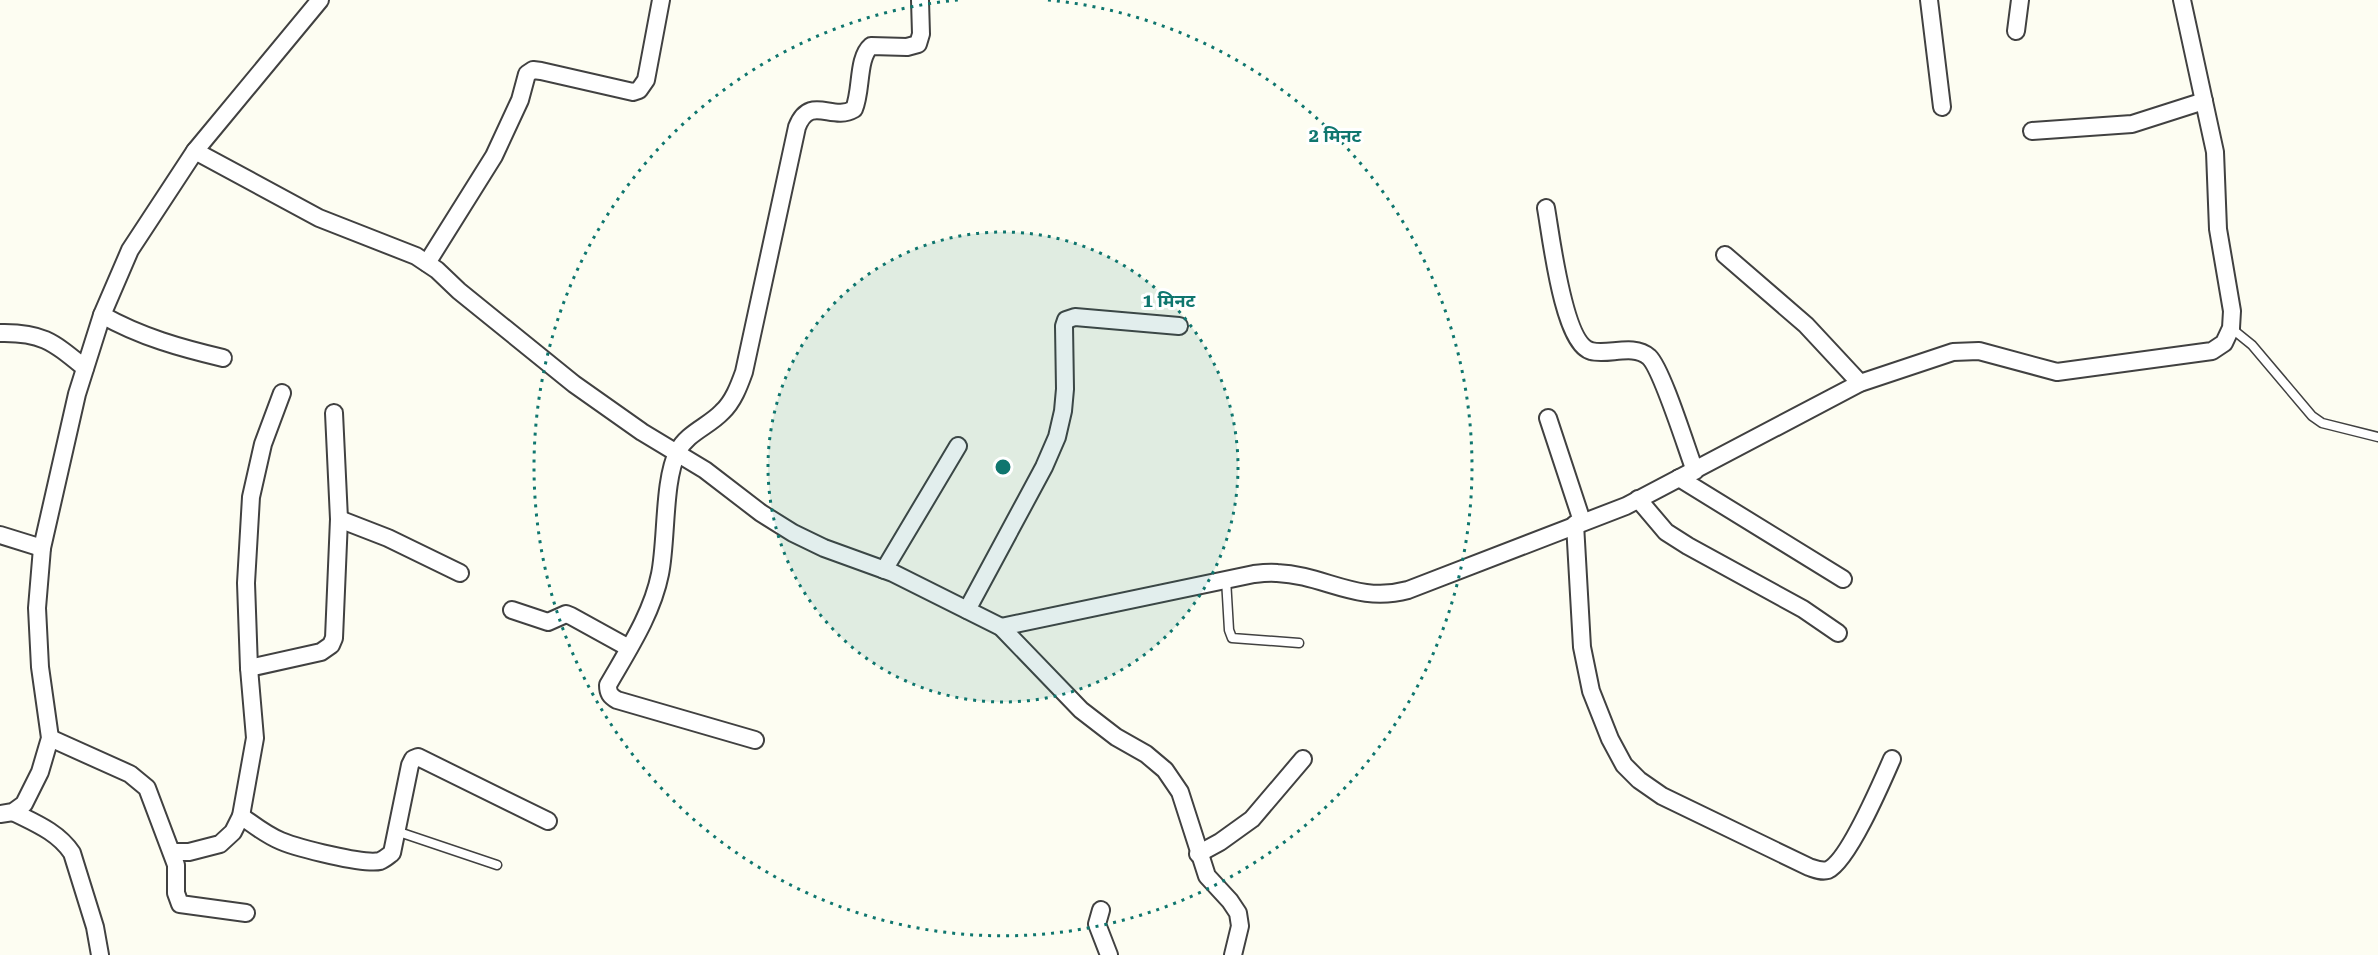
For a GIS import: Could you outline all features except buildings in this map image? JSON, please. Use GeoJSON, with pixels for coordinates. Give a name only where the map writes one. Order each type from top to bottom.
{"type":"FeatureCollection","features":[{"type":"Feature","properties":{"kind":"street"},"geometry":{"type":"LineString","coordinates":[[6,813],[24,804],[32,793],[50,738],[40,668],[37,608],[42,548],[76,394],[102,315],[130,250],[195,151],[320,0]]}},
{"type":"Feature","properties":{"kind":"street"},"geometry":{"type":"LineString","coordinates":[[427,263],[494,156],[520,100],[527,74],[533,70],[541,71],[633,92],[639,90],[646,80],[661,0]]}},
{"type":"Feature","properties":{"kind":"street"},"geometry":{"type":"LineString","coordinates":[[755,740],[611,696],[608,685],[653,599],[660,573],[670,484],[677,453],[694,434],[723,412],[740,384],[801,116],[807,111],[816,109],[844,113],[854,108],[858,102],[867,50],[872,46],[907,47],[918,44],[921,34],[920,0]]}},
{"type":"Feature","properties":{"kind":"street"},"geometry":{"type":"LineString","coordinates":[[1929,0],[1942,106]]}},
{"type":"Feature","properties":{"kind":"street"},"geometry":{"type":"LineString","coordinates":[[2016,31],[2020,0]]}},
{"type":"Feature","properties":{"kind":"street"},"geometry":{"type":"LineString","coordinates":[[1001,627],[1254,574],[1278,573],[1350,591],[1374,595],[1391,594],[1638,500],[1860,383],[1919,362],[1966,350],[2057,372],[2197,355],[2212,351],[2224,343],[2230,328],[2232,311],[2218,229],[2215,152],[2182,0]]}},
{"type":"Feature","properties":{"kind":"street"},"geometry":{"type":"LineString","coordinates":[[2032,130],[2132,124],[2204,101]]}},
{"type":"Feature","properties":{"kind":"street"},"geometry":{"type":"LineString","coordinates":[[195,151],[319,218],[416,256],[427,263],[611,412],[705,470],[761,513],[793,533],[824,548],[884,570],[1001,627],[1081,710],[1116,737],[1146,754],[1165,770],[1180,792],[1198,854],[1207,876],[1238,913],[1240,926],[1233,955]]}},
{"type":"Feature","properties":{"kind":"street"},"geometry":{"type":"LineString","coordinates":[[1546,208],[1561,294],[1576,340],[1581,348],[1592,352],[1633,351],[1649,358],[1661,379],[1695,471]]}},
{"type":"Feature","properties":{"kind":"street"},"geometry":{"type":"LineString","coordinates":[[1725,255],[1806,326],[1860,383]]}},
{"type":"Feature","properties":{"kind":"street"},"geometry":{"type":"LineString","coordinates":[[102,315],[126,329],[150,338],[223,358]]}},
{"type":"Feature","properties":{"kind":"street"},"geometry":{"type":"LineString","coordinates":[[967,610],[1044,467],[1057,437],[1063,411],[1064,326],[1066,320],[1075,317],[1179,326]]}},
{"type":"Feature","properties":{"kind":"street"},"geometry":{"type":"LineString","coordinates":[[0,333],[41,337],[55,344],[85,368]]}},
{"type":"Feature","properties":{"kind":"street"},"geometry":{"type":"LineString","coordinates":[[172,852],[189,852],[220,844],[232,832],[241,816],[255,738],[249,668],[246,583],[251,497],[263,444],[282,393]]}},
{"type":"Feature","properties":{"kind":"street"},"geometry":{"type":"LineString","coordinates":[[249,668],[321,652],[332,645],[335,632],[339,519],[334,413]]}},
{"type":"Feature","properties":{"kind":"street"},"geometry":{"type":"LineString","coordinates":[[1548,418],[1579,523],[1582,647],[1591,691],[1610,739],[1624,765],[1639,780],[1662,796],[1819,871],[1827,870],[1841,857],[1892,759]]}},
{"type":"Feature","properties":{"kind":"street"},"geometry":{"type":"LineString","coordinates":[[884,570],[958,446]]}},
{"type":"Feature","properties":{"kind":"street"},"geometry":{"type":"LineString","coordinates":[[1679,478],[1843,579]]}},
{"type":"Feature","properties":{"kind":"street"},"geometry":{"type":"LineString","coordinates":[[1638,500],[1666,532],[1803,609],[1838,633]]}},
{"type":"Feature","properties":{"kind":"street"},"geometry":{"type":"LineString","coordinates":[[339,519],[388,538],[459,573]]}},
{"type":"Feature","properties":{"kind":"street"},"geometry":{"type":"LineString","coordinates":[[0,535],[42,548]]}},
{"type":"Feature","properties":{"kind":"street"},"geometry":{"type":"LineString","coordinates":[[512,610],[548,622],[566,614],[629,648]]}},
{"type":"Feature","properties":{"kind":"street"},"geometry":{"type":"LineString","coordinates":[[50,738],[140,780],[152,798],[163,834],[172,852],[176,865],[177,899],[180,904],[246,913]]}},
{"type":"Feature","properties":{"kind":"street"},"geometry":{"type":"LineString","coordinates":[[241,816],[264,833],[281,841],[330,854],[381,861],[392,853],[410,765],[413,759],[418,757],[548,821]]}},
{"type":"Feature","properties":{"kind":"street"},"geometry":{"type":"LineString","coordinates":[[1198,854],[1220,842],[1252,819],[1303,759]]}},
{"type":"Feature","properties":{"kind":"street"},"geometry":{"type":"LineString","coordinates":[[6,813],[53,833],[66,843],[72,854],[95,927],[100,955]]}},
{"type":"Feature","properties":{"kind":"street"},"geometry":{"type":"LineString","coordinates":[[1101,910],[1097,924],[1109,955]]}},
{"type":"Feature","properties":{"kind":"lane"},"geometry":{"type":"LineString","coordinates":[[2230,328],[2252,345],[2312,416],[2322,423],[2378,437]]}},
{"type":"Feature","properties":{"kind":"lane"},"geometry":{"type":"LineString","coordinates":[[1226,579],[1229,630],[1232,638],[1299,643]]}},
{"type":"Feature","properties":{"kind":"lane"},"geometry":{"type":"LineString","coordinates":[[395,831],[497,865]]}}]}
